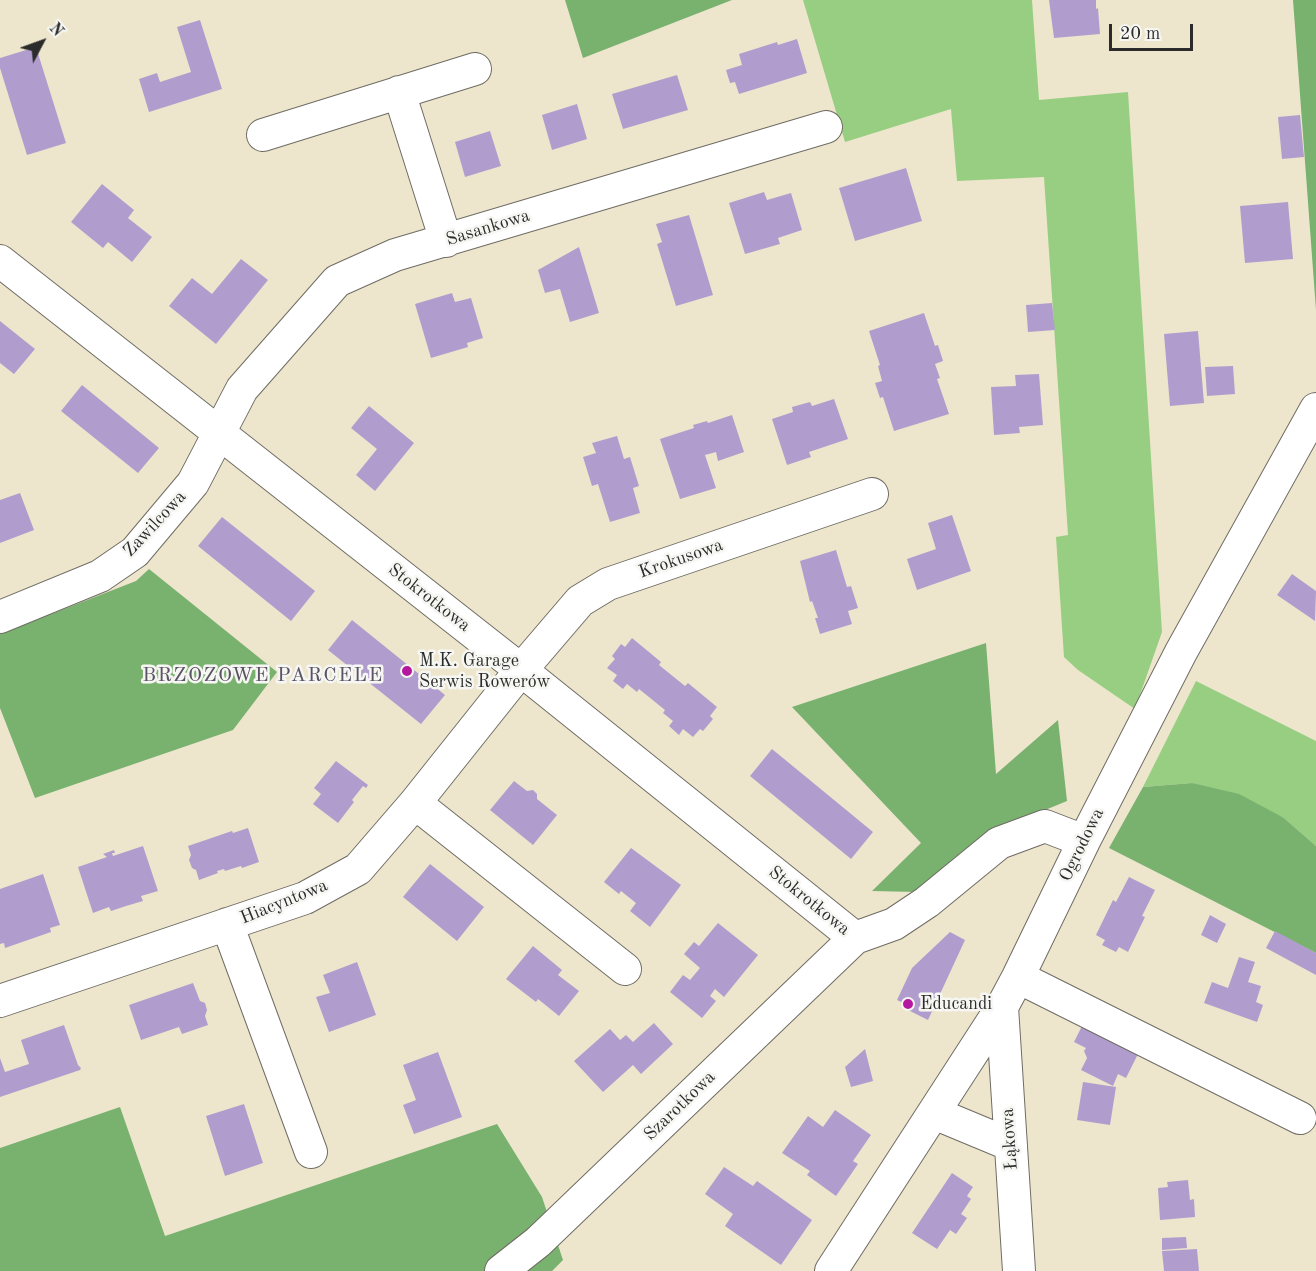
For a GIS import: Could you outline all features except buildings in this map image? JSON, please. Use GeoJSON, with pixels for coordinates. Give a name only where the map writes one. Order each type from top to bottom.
{"type":"FeatureCollection","features":[{"type":"Feature","properties":{"kind":"street"},"geometry":{"type":"LineString","coordinates":[[262,135],[476,69]]}},
{"type":"Feature","properties":{"kind":"street"},"geometry":{"type":"LineString","coordinates":[[399,92],[446,241]]}},
{"type":"Feature","properties":{"kind":"street","name":"Sasankowa"},"geometry":{"type":"LineString","coordinates":[[218,433],[242,389],[337,281],[395,255],[826,127]]}},
{"type":"Feature","properties":{"kind":"street","name":"Stokrotkowa"},"geometry":{"type":"LineString","coordinates":[[0,261],[521,670],[855,938]]}},
{"type":"Feature","properties":{"kind":"street","name":"Ogrodowa"},"geometry":{"type":"LineString","coordinates":[[831,1271],[1002,1007],[1181,652],[1316,409]]}},
{"type":"Feature","properties":{"kind":"street","name":"Zawilcowa"},"geometry":{"type":"LineString","coordinates":[[0,617],[100,576],[135,552],[193,483],[218,433]]}},
{"type":"Feature","properties":{"kind":"street","name":"Krokusowa"},"geometry":{"type":"LineString","coordinates":[[521,670],[580,601],[608,584],[872,494]]}},
{"type":"Feature","properties":{"kind":"street","name":"Hiacyntowa"},"geometry":{"type":"LineString","coordinates":[[0,1001],[305,898],[358,869],[415,803],[521,670]]}},
{"type":"Feature","properties":{"kind":"street"},"geometry":{"type":"LineString","coordinates":[[415,803],[625,969]]}},
{"type":"Feature","properties":{"kind":"street"},"geometry":{"type":"LineString","coordinates":[[855,938],[894,924],[927,902],[999,843],[1045,826],[1084,841]]}},
{"type":"Feature","properties":{"kind":"street"},"geometry":{"type":"LineString","coordinates":[[227,924],[311,1152]]}},
{"type":"Feature","properties":{"kind":"street","name":"Szarotkowa"},"geometry":{"type":"LineString","coordinates":[[501,1271],[538,1242],[855,938]]}},
{"type":"Feature","properties":{"kind":"street"},"geometry":{"type":"LineString","coordinates":[[1018,977],[1300,1118]]}},
{"type":"Feature","properties":{"kind":"street","name":"Łąkowa"},"geometry":{"type":"LineString","coordinates":[[1002,1007],[1019,1271]]}},
{"type":"Feature","properties":{"kind":"street"},"geometry":{"type":"LineString","coordinates":[[934,1113],[1011,1145]]}},
{"type":"Feature","properties":{"kind":"green space"},"geometry":{"type":"Polygon","coordinates":[[[565,0],[732,0],[583,58],[565,0]]]}},
{"type":"Feature","properties":{"kind":"green space"},"geometry":{"type":"Polygon","coordinates":[[[803,0],[1032,0],[1039,100],[1128,92],[1162,632],[1135,709],[1078,670],[1064,657],[1056,537],[1068,535],[1044,177],[957,181],[951,109],[845,142],[803,0]]]}},
{"type":"Feature","properties":{"kind":"green space"},"geometry":{"type":"Polygon","coordinates":[[[1293,0],[1316,0],[1316,310],[1293,0]]]}},
{"type":"Feature","properties":{"kind":"green space"},"geometry":{"type":"Polygon","coordinates":[[[149,569],[277,672],[233,730],[35,798],[0,708],[0,634],[136,581],[149,569]]]}},
{"type":"Feature","properties":{"kind":"green space"},"geometry":{"type":"Polygon","coordinates":[[[986,643],[996,774],[1058,720],[1067,801],[1006,826],[916,892],[872,891],[921,843],[792,707],[986,643]]]}},
{"type":"Feature","properties":{"kind":"green space"},"geometry":{"type":"Polygon","coordinates":[[[1196,681],[1316,741],[1316,846],[1284,818],[1192,783],[1143,787],[1196,681]]]}},
{"type":"Feature","properties":{"kind":"green space"},"geometry":{"type":"Polygon","coordinates":[[[1192,783],[1239,794],[1284,818],[1316,846],[1316,953],[1109,848],[1143,787],[1192,783]]]}},
{"type":"Feature","properties":{"kind":"green space"},"geometry":{"type":"Polygon","coordinates":[[[120,1107],[165,1236],[497,1124],[542,1197],[563,1260],[552,1271],[0,1271],[0,1148],[120,1107]]]}},
{"type":"Feature","properties":{"kind":"place","name":"M.K. Garage Serwis Rowerów"},"geometry":{"type":"Point","coordinates":[407,671]}},
{"type":"Feature","properties":{"kind":"place","name":"Educandi"},"geometry":{"type":"Point","coordinates":[908,1004]}},
{"type":"Feature","properties":{"kind":"district","name":"BRZOZOWE PARCELE"},"geometry":{"type":"Point","coordinates":[263,676]}}]}
